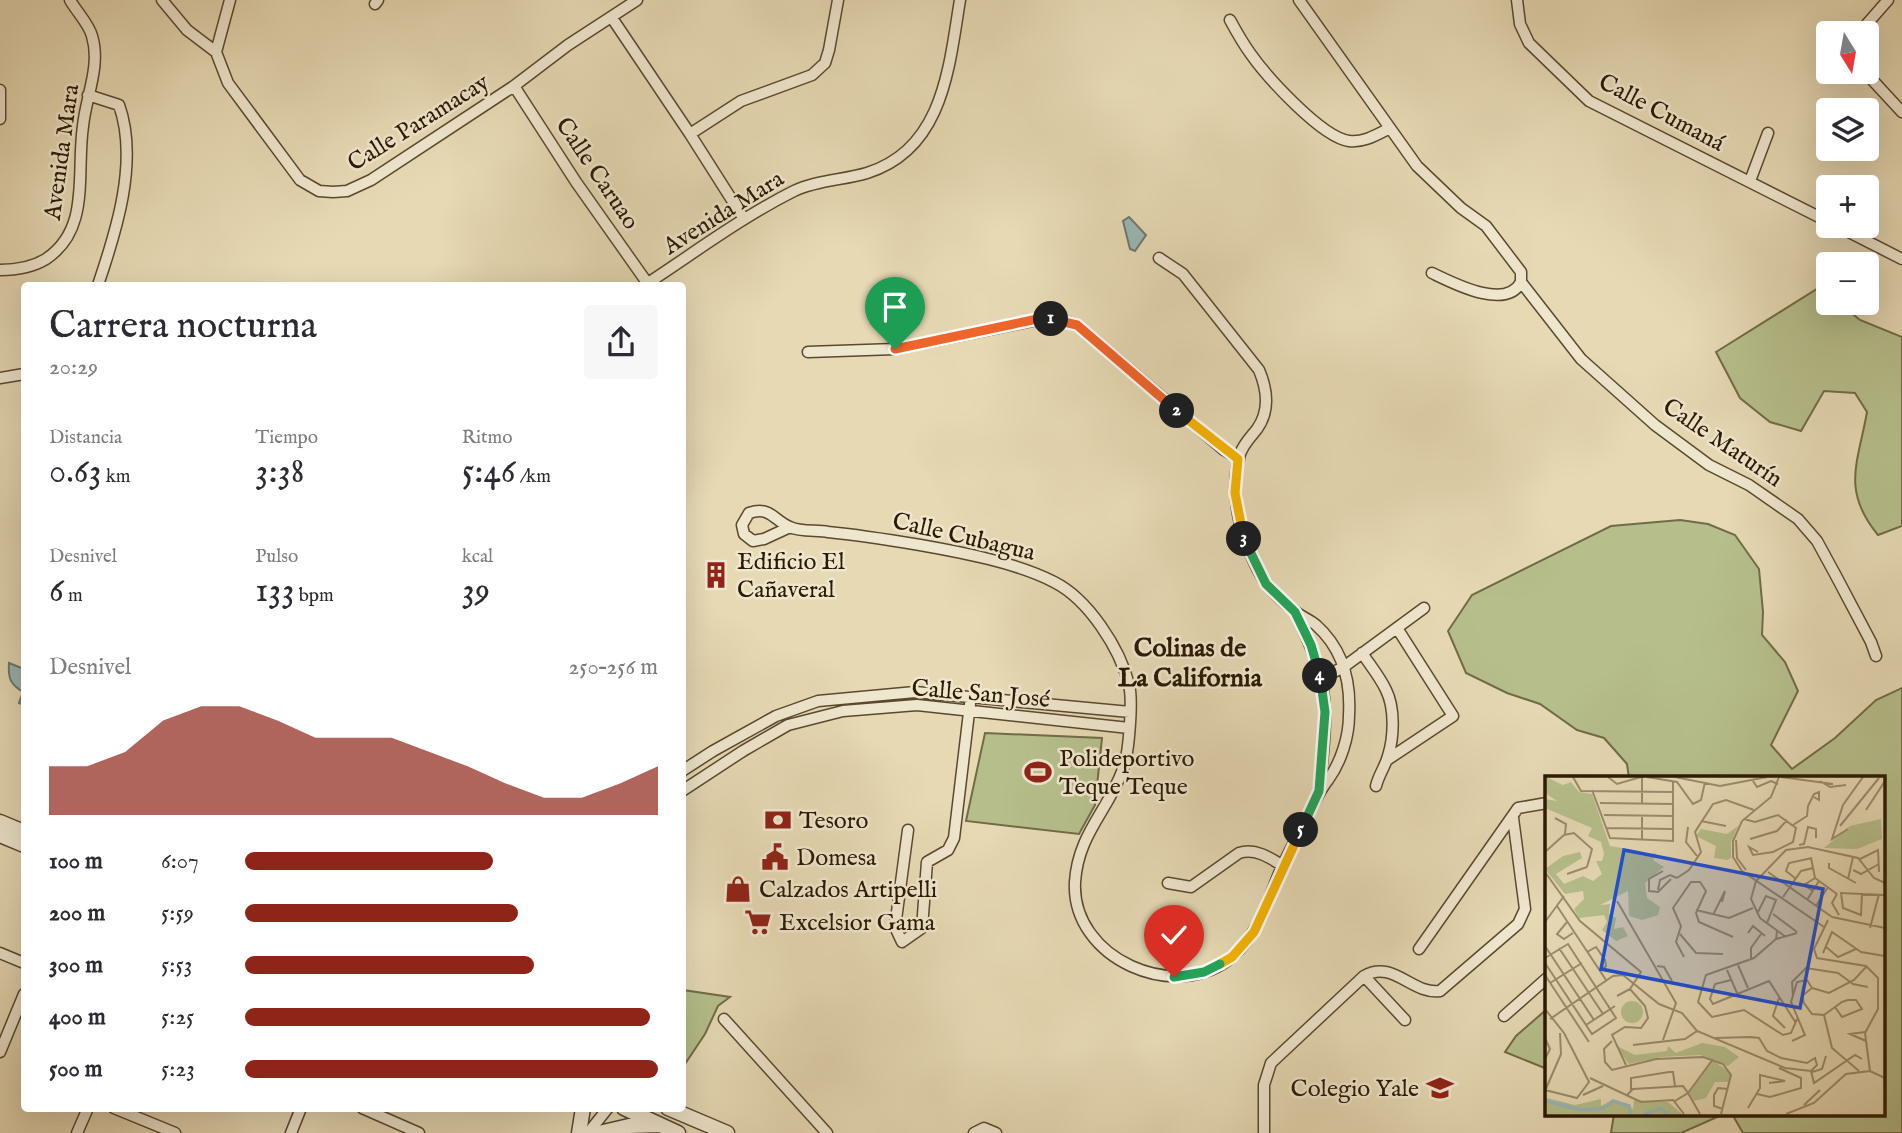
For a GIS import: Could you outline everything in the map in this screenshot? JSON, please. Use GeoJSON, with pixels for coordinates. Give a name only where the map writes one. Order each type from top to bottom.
{"type":"FeatureCollection","features":[{"type":"Feature","properties":{"kind":"street","name":"Avenida Mara"},"geometry":{"type":"LineString","coordinates":[[0,270],[14,270],[40,262],[61,248],[74,229],[81,141],[95,65],[92,35],[69,0]]}},
{"type":"Feature","properties":{"kind":"street"},"geometry":{"type":"LineString","coordinates":[[162,0],[187,30],[216,52],[230,0]]}},
{"type":"Feature","properties":{"kind":"street","name":"Calle Paramacay"},"geometry":{"type":"LineString","coordinates":[[216,52],[228,83],[291,169],[319,191],[347,191],[371,180],[514,86],[568,45],[637,0]]}},
{"type":"Feature","properties":{"kind":"street"},"geometry":{"type":"LineString","coordinates":[[690,134],[741,101],[812,75],[825,63],[838,0]]}},
{"type":"Feature","properties":{"kind":"street","name":"Avenida Mara"},"geometry":{"type":"LineString","coordinates":[[650,282],[744,219],[796,190],[868,173],[889,163],[908,148],[936,112],[943,92],[960,0]]}},
{"type":"Feature","properties":{"kind":"street","name":"Calle Maturín"},"geometry":{"type":"LineString","coordinates":[[1299,0],[1417,166],[1461,208],[1486,226],[1521,272],[1521,282],[1581,359],[1655,425],[1709,465],[1749,485],[1798,519],[1817,541],[1871,642],[1875,656]]}},
{"type":"Feature","properties":{"kind":"street","name":"Calle Cumaná"},"geometry":{"type":"LineString","coordinates":[[1517,0],[1520,24],[1528,43],[1589,101],[1816,215]]}},
{"type":"Feature","properties":{"kind":"street"},"geometry":{"type":"LineString","coordinates":[[1870,21],[1888,0]]}},
{"type":"Feature","properties":{"kind":"street"},"geometry":{"type":"LineString","coordinates":[[612,18],[744,219]]}},
{"type":"Feature","properties":{"kind":"street"},"geometry":{"type":"LineString","coordinates":[[1230,20],[1250,53],[1315,122],[1329,132],[1348,141],[1362,140],[1390,128]]}},
{"type":"Feature","properties":{"kind":"street"},"geometry":{"type":"LineString","coordinates":[[1876,84],[1902,112]]}},
{"type":"Feature","properties":{"kind":"street","name":"Calle Caruao"},"geometry":{"type":"LineString","coordinates":[[514,86],[646,282]]}},
{"type":"Feature","properties":{"kind":"street"},"geometry":{"type":"LineString","coordinates":[[0,90],[0,119]]}},
{"type":"Feature","properties":{"kind":"street"},"geometry":{"type":"LineString","coordinates":[[88,95],[119,105],[124,120],[122,197],[115,232],[99,282]]}},
{"type":"Feature","properties":{"kind":"street"},"geometry":{"type":"LineString","coordinates":[[1750,181],[1768,133]]}},
{"type":"Feature","properties":{"kind":"street"},"geometry":{"type":"LineString","coordinates":[[1861,238],[1902,259]]}},
{"type":"Feature","properties":{"kind":"street"},"geometry":{"type":"LineString","coordinates":[[1159,258],[1183,274],[1259,370],[1264,383],[1266,408],[1263,419],[1256,431],[1245,441],[1238,459],[1235,493],[1245,542],[1266,584],[1295,612],[1314,623],[1332,642],[1345,666],[1350,692],[1349,724],[1337,766],[1319,791]]}},
{"type":"Feature","properties":{"kind":"street"},"geometry":{"type":"LineString","coordinates":[[1432,273],[1461,288],[1498,296],[1518,287],[1521,282]]}},
{"type":"Feature","properties":{"kind":"street"},"geometry":{"type":"LineString","coordinates":[[808,352],[895,349],[1042,318],[1059,320],[1077,325],[1238,459]]}},
{"type":"Feature","properties":{"kind":"street"},"geometry":{"type":"LineString","coordinates":[[0,378],[21,374]]}},
{"type":"Feature","properties":{"kind":"street","name":"Calle Cubagua"},"geometry":{"type":"LineString","coordinates":[[790,527],[932,547],[1023,569],[1069,590],[1085,604],[1123,667],[1131,689],[1125,767],[1082,844],[1075,886],[1081,914],[1100,945],[1118,960],[1146,974],[1174,977],[1204,972],[1232,957],[1254,932],[1319,791]]}},
{"type":"Feature","properties":{"kind":"street"},"geometry":{"type":"LineString","coordinates":[[1321,679],[1345,666],[1424,608]]}},
{"type":"Feature","properties":{"kind":"street"},"geometry":{"type":"LineString","coordinates":[[1295,612],[1311,645],[1321,679],[1325,712],[1319,791]]}},
{"type":"Feature","properties":{"kind":"street"},"geometry":{"type":"LineString","coordinates":[[1376,786],[1381,768],[1387,760],[1453,716],[1397,628]]}},
{"type":"Feature","properties":{"kind":"street"},"geometry":{"type":"LineString","coordinates":[[1362,653],[1388,692],[1392,730],[1387,760]]}},
{"type":"Feature","properties":{"kind":"street","name":"Calle San José"},"geometry":{"type":"LineString","coordinates":[[686,769],[776,716],[818,701],[915,692],[1130,712]]}},
{"type":"Feature","properties":{"kind":"street"},"geometry":{"type":"LineString","coordinates":[[908,830],[895,927],[902,942],[922,928],[927,862],[948,850],[954,838],[970,696]]}},
{"type":"Feature","properties":{"kind":"street","name":"Calle San José"},"geometry":{"type":"LineString","coordinates":[[686,788],[788,725],[843,711],[917,705],[1129,728]]}},
{"type":"Feature","properties":{"kind":"street"},"geometry":{"type":"LineString","coordinates":[[686,771],[695,780]]}},
{"type":"Feature","properties":{"kind":"street"},"geometry":{"type":"LineString","coordinates":[[1419,949],[1518,808],[1545,803]]}},
{"type":"Feature","properties":{"kind":"street"},"geometry":{"type":"LineString","coordinates":[[1264,1133],[1264,1085],[1271,1063],[1364,976],[1374,970],[1389,971],[1424,990],[1440,992],[1518,924],[1525,909],[1513,818]]}},
{"type":"Feature","properties":{"kind":"street"},"geometry":{"type":"LineString","coordinates":[[0,822],[21,831]]}},
{"type":"Feature","properties":{"kind":"street"},"geometry":{"type":"LineString","coordinates":[[0,835],[21,844]]}},
{"type":"Feature","properties":{"kind":"street"},"geometry":{"type":"LineString","coordinates":[[1168,883],[1191,887],[1247,850],[1283,866]]}},
{"type":"Feature","properties":{"kind":"street"},"geometry":{"type":"LineString","coordinates":[[0,953],[21,962]]}},
{"type":"Feature","properties":{"kind":"street"},"geometry":{"type":"LineString","coordinates":[[1364,976],[1405,1020]]}},
{"type":"Feature","properties":{"kind":"street"},"geometry":{"type":"LineString","coordinates":[[1504,1016],[1545,980]]}},
{"type":"Feature","properties":{"kind":"street"},"geometry":{"type":"LineString","coordinates":[[0,1052],[21,1001]]}},
{"type":"Feature","properties":{"kind":"street"},"geometry":{"type":"LineString","coordinates":[[724,1019],[827,1133]]}},
{"type":"Feature","properties":{"kind":"street"},"geometry":{"type":"LineString","coordinates":[[77,1133],[86,1112]]}},
{"type":"Feature","properties":{"kind":"street"},"geometry":{"type":"LineString","coordinates":[[124,1112],[175,1133]]}},
{"type":"Feature","properties":{"kind":"street"},"geometry":{"type":"LineString","coordinates":[[291,1133],[299,1112]]}},
{"type":"Feature","properties":{"kind":"street"},"geometry":{"type":"LineString","coordinates":[[371,1112],[419,1133]]}},
{"type":"Feature","properties":{"kind":"street"},"geometry":{"type":"LineString","coordinates":[[579,1133],[582,1112]]}},
{"type":"Feature","properties":{"kind":"street"},"geometry":{"type":"LineString","coordinates":[[588,1133],[604,1112]]}},
{"type":"Feature","properties":{"kind":"street"},"geometry":{"type":"LineString","coordinates":[[632,1112],[678,1133]]}},
{"type":"Feature","properties":{"kind":"street"},"geometry":{"type":"LineString","coordinates":[[677,1112],[727,1133]]}},
{"type":"Feature","properties":{"kind":"street"},"geometry":{"type":"LineString","coordinates":[[599,1133],[629,1126],[659,1125]]}},
{"type":"Feature","properties":{"kind":"street"},"geometry":{"type":"LineString","coordinates":[[974,1133],[984,1128],[996,1133]]}},
{"type":"Feature","properties":{"kind":"green space"},"geometry":{"type":"Polygon","coordinates":[[[1816,290],[1816,315],[1854,315],[1902,337],[1902,526],[1878,535],[1859,504],[1855,476],[1867,412],[1855,393],[1824,391],[1801,431],[1770,422],[1740,398],[1716,352],[1816,290]]]}},
{"type":"Feature","properties":{"kind":"green space"},"geometry":{"type":"Polygon","coordinates":[[[1680,520],[1708,524],[1735,535],[1759,569],[1762,635],[1785,662],[1798,691],[1771,745],[1792,769],[1835,738],[1876,700],[1902,688],[1902,1133],[1743,1133],[1733,1116],[1884,1116],[1884,776],[1629,776],[1627,764],[1604,738],[1577,730],[1540,704],[1507,693],[1466,673],[1448,631],[1472,595],[1611,526],[1680,520]]]}},
{"type":"Feature","properties":{"kind":"green space","name":"Polideportivo Teque Teque"},"geometry":{"type":"Polygon","coordinates":[[[985,733],[1102,738],[1095,805],[1079,834],[966,821],[985,733]]]}},
{"type":"Feature","properties":{"kind":"green space"},"geometry":{"type":"Polygon","coordinates":[[[686,990],[730,997],[718,1006],[705,1034],[686,1062],[686,990]]]}},
{"type":"Feature","properties":{"kind":"green space"},"geometry":{"type":"Polygon","coordinates":[[[1545,1011],[1545,1068],[1505,1052],[1516,1036],[1545,1011]]]}},
{"type":"Feature","properties":{"kind":"green space"},"geometry":{"type":"Polygon","coordinates":[[[1614,1116],[1719,1116],[1681,1133],[1611,1133],[1614,1116]]]}},
{"type":"Feature","properties":{"kind":"water"},"geometry":{"type":"Polygon","coordinates":[[[1129,217],[1146,235],[1135,251],[1130,249],[1123,221],[1129,217]]]}},
{"type":"Feature","properties":{"kind":"water"},"geometry":{"type":"Polygon","coordinates":[[[9,663],[21,668],[21,690],[15,686],[9,673],[9,663]]]}},
{"type":"Feature","properties":{"kind":"place","name":"Edificio El Cañaveral"},"geometry":{"type":"Point","coordinates":[716,575]}},
{"type":"Feature","properties":{"kind":"place","name":"Polideportivo Teque Teque"},"geometry":{"type":"Point","coordinates":[1038,772]}},
{"type":"Feature","properties":{"kind":"place","name":"Tesoro"},"geometry":{"type":"Point","coordinates":[778,820]}},
{"type":"Feature","properties":{"kind":"place","name":"Domesa"},"geometry":{"type":"Point","coordinates":[775,857]}},
{"type":"Feature","properties":{"kind":"place","name":"Calzados Artipelli"},"geometry":{"type":"Point","coordinates":[738,889]}},
{"type":"Feature","properties":{"kind":"place","name":"Excelsior Gama"},"geometry":{"type":"Point","coordinates":[758,922]}},
{"type":"Feature","properties":{"kind":"place","name":"Colegio Yale"},"geometry":{"type":"Point","coordinates":[1440,1088]}},
{"type":"Feature","properties":{"kind":"district","name":"Colinas de La California"},"geometry":{"type":"Point","coordinates":[1190,662]}},
{"type":"Feature","properties":{"kind":"route"},"geometry":{"type":"LineString","coordinates":[[895,349],[1042,318],[1077,325],[1238,459],[1235,493],[1245,542],[1266,584],[1295,612],[1311,645],[1321,679],[1325,712],[1319,791],[1254,932],[1232,957],[1204,972],[1174,977]]}}]}
